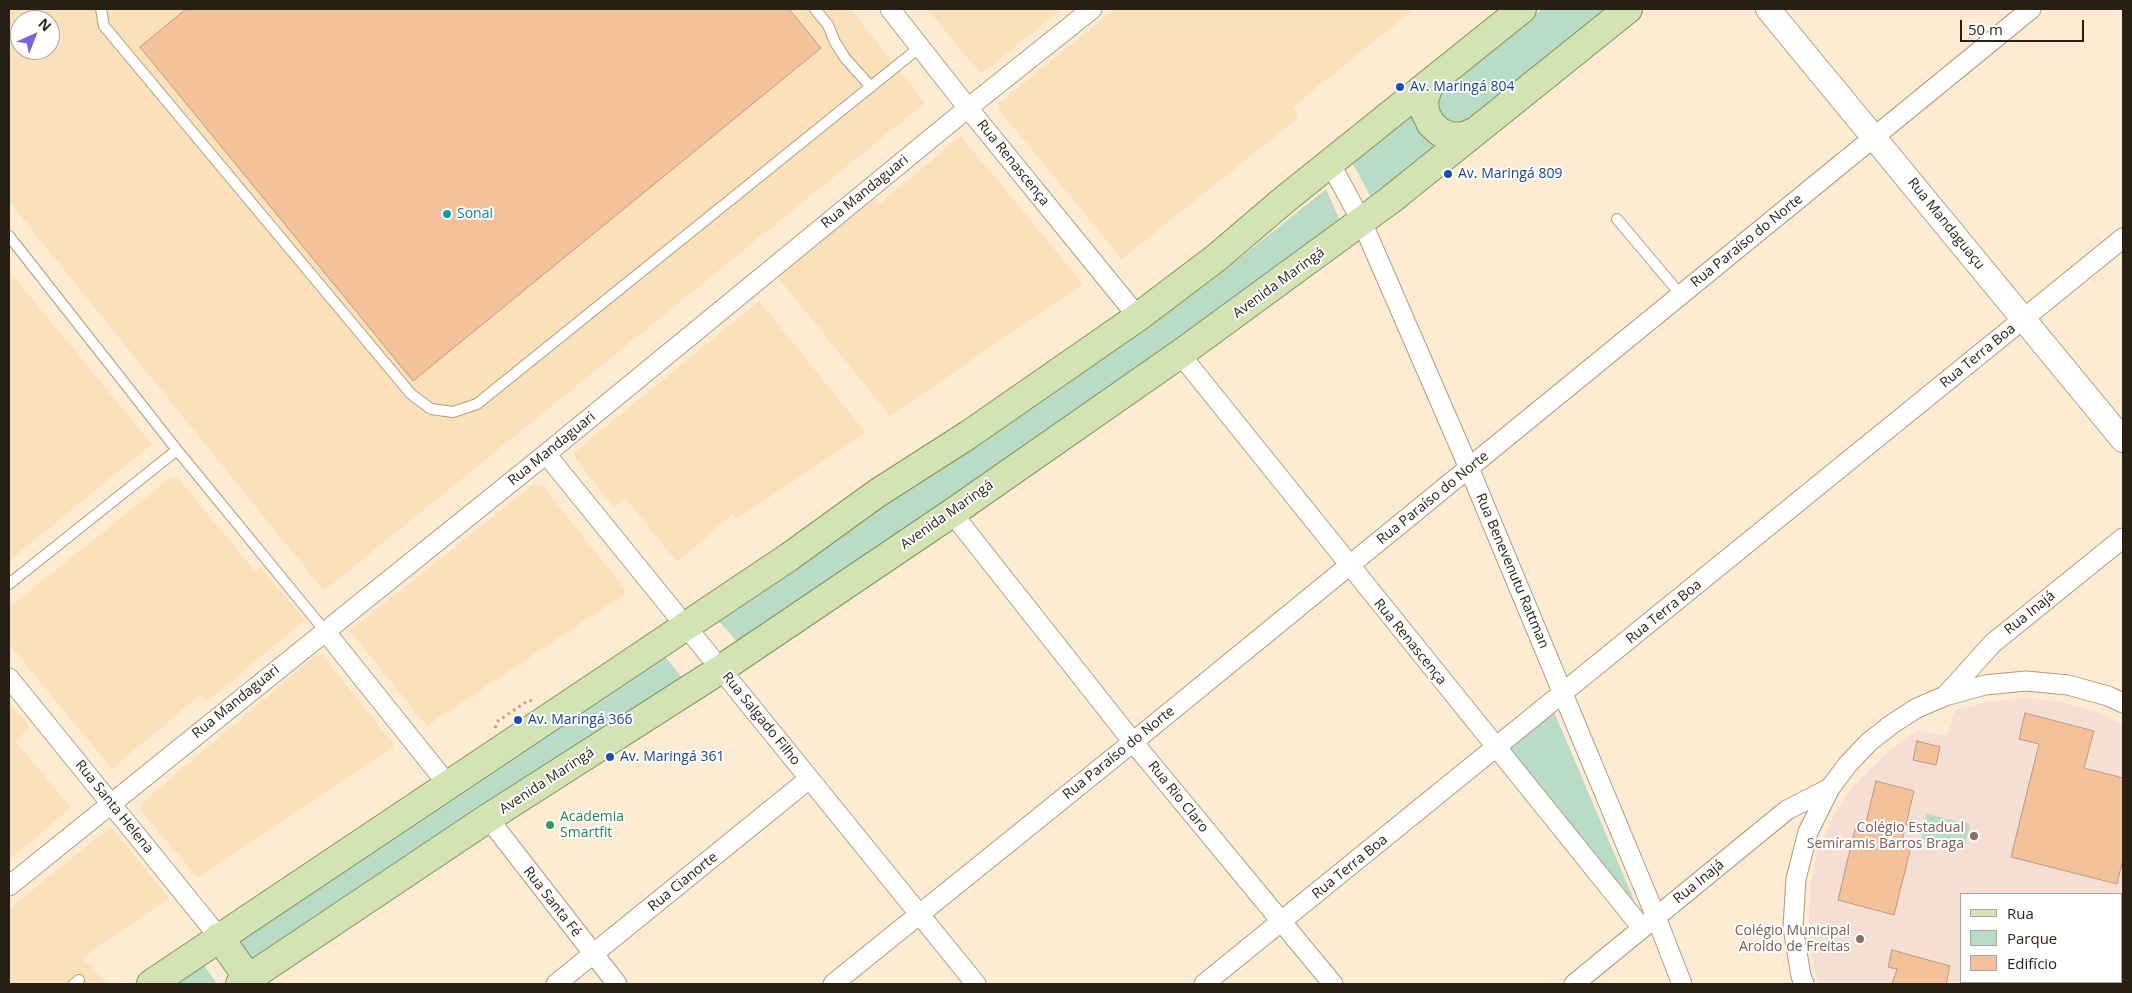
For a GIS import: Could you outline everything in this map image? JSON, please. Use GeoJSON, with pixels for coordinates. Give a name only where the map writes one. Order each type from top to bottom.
{"type":"FeatureCollection","features":[{"type":"Feature","properties":{"kind":"main road"},"geometry":{"type":"LineString","coordinates":[[151,984],[686,627],[789,557],[876,494],[968,434],[1138,317],[1216,258],[1330,162],[1522,9]]}},
{"type":"Feature","properties":{"kind":"main road","name":"Avenida Maringá"},"geometry":{"type":"LineString","coordinates":[[250,981],[488,818],[721,669],[952,513],[1180,354],[1362,222],[1628,9]]}},
{"type":"Feature","properties":{"kind":"main road"},"geometry":{"type":"LineString","coordinates":[[1436,78],[1428,88],[1424,100],[1425,112],[1431,124],[1440,132],[1452,137],[1465,136],[1476,131]]}},
{"type":"Feature","properties":{"kind":"main road"},"geometry":{"type":"LineString","coordinates":[[220,937],[250,981]]}},
{"type":"Feature","properties":{"kind":"street","name":"Rua Renascença"},"geometry":{"type":"LineString","coordinates":[[890,9],[1138,317]]}},
{"type":"Feature","properties":{"kind":"street","name":"Rua Mandaguari"},"geometry":{"type":"LineString","coordinates":[[9,886],[546,454],[968,108],[1092,9]]}},
{"type":"Feature","properties":{"kind":"street","name":"Rua Mandaguaçu"},"geometry":{"type":"LineString","coordinates":[[1768,9],[2123,440]]}},
{"type":"Feature","properties":{"kind":"street","name":"Rua Paraíso do Norte"},"geometry":{"type":"LineString","coordinates":[[833,984],[1133,742],[2031,9]]}},
{"type":"Feature","properties":{"kind":"street","name":"Rua Benevenutu Rattman"},"geometry":{"type":"LineString","coordinates":[[1330,162],[1362,222],[1469,468],[1563,694],[1649,922],[1682,984]]}},
{"type":"Feature","properties":{"kind":"street","name":"Rua Terra Boa"},"geometry":{"type":"LineString","coordinates":[[1204,984],[1498,748],[2123,238]]}},
{"type":"Feature","properties":{"kind":"street","name":"Rua Renascença"},"geometry":{"type":"LineString","coordinates":[[1180,354],[1349,566],[1498,748],[1649,922]]}},
{"type":"Feature","properties":{"kind":"street","name":"Rua Salgado Filho"},"geometry":{"type":"LineString","coordinates":[[546,454],[976,984]]}},
{"type":"Feature","properties":{"kind":"street","name":"Rua Rio Claro"},"geometry":{"type":"LineString","coordinates":[[952,513],[1133,742],[1333,984]]}},
{"type":"Feature","properties":{"kind":"street","name":"Rua Inajá"},"geometry":{"type":"LineString","coordinates":[[1945,696],[1992,642],[2123,538]]}},
{"type":"Feature","properties":{"kind":"street"},"geometry":{"type":"LineString","coordinates":[[325,631],[448,785]]}},
{"type":"Feature","properties":{"kind":"street","name":"Rua Santa Helena"},"geometry":{"type":"LineString","coordinates":[[9,678],[220,937]]}},
{"type":"Feature","properties":{"kind":"street"},"geometry":{"type":"LineString","coordinates":[[1804,984],[1801,976],[1794,927],[1796,879],[1808,832],[1830,788],[1848,764],[1869,742],[1917,708],[1945,696],[1985,685],[2026,681],[2068,685],[2108,696],[2123,703]]}},
{"type":"Feature","properties":{"kind":"street","name":"Rua Cianorte"},"geometry":{"type":"LineString","coordinates":[[556,984],[594,956],[809,779]]}},
{"type":"Feature","properties":{"kind":"street","name":"Rua Inajá"},"geometry":{"type":"LineString","coordinates":[[1574,984],[1787,810],[1830,788]]}},
{"type":"Feature","properties":{"kind":"street","name":"Rua Santa Fé"},"geometry":{"type":"LineString","coordinates":[[488,818],[617,984]]}},
{"type":"Feature","properties":{"kind":"lane"},"geometry":{"type":"LineString","coordinates":[[101,9],[104,26],[411,394],[431,409],[454,412],[477,404],[920,47]]}},
{"type":"Feature","properties":{"kind":"lane"},"geometry":{"type":"LineString","coordinates":[[815,9],[828,25],[835,42],[845,58],[872,87]]}},
{"type":"Feature","properties":{"kind":"lane"},"geometry":{"type":"LineString","coordinates":[[1617,219],[1680,295]]}},
{"type":"Feature","properties":{"kind":"lane"},"geometry":{"type":"LineString","coordinates":[[9,236],[177,450],[325,631]]}},
{"type":"Feature","properties":{"kind":"lane"},"geometry":{"type":"LineString","coordinates":[[9,584],[177,450]]}},
{"type":"Feature","properties":{"kind":"shaded area"},"geometry":{"type":"Polygon","coordinates":[[[15,9],[851,9],[925,103],[324,591],[9,202],[9,14],[10,60],[60,60],[60,10],[14,10],[15,9]]]}},
{"type":"Feature","properties":{"kind":"shaded area"},"geometry":{"type":"Polygon","coordinates":[[[927,9],[1062,9],[981,74],[927,9]]]}},
{"type":"Feature","properties":{"kind":"shaded area"},"geometry":{"type":"Polygon","coordinates":[[[1115,9],[1414,9],[1293,107],[1298,118],[1122,259],[999,110],[999,103],[1115,9]]]}},
{"type":"Feature","properties":{"kind":"shaded area"},"geometry":{"type":"Polygon","coordinates":[[[961,136],[1083,284],[890,416],[777,276],[873,196],[879,204],[961,136]]]}},
{"type":"Feature","properties":{"kind":"shaded area"},"geometry":{"type":"Polygon","coordinates":[[[9,271],[152,444],[9,561],[9,271]]]}},
{"type":"Feature","properties":{"kind":"shaded area"},"geometry":{"type":"Polygon","coordinates":[[[759,301],[866,433],[737,519],[733,514],[677,562],[625,498],[614,507],[575,459],[575,452],[759,301]]]}},
{"type":"Feature","properties":{"kind":"shaded area"},"geometry":{"type":"Polygon","coordinates":[[[171,477],[178,478],[255,571],[260,567],[305,620],[208,701],[202,694],[112,769],[9,644],[9,608],[171,477]]]}},
{"type":"Feature","properties":{"kind":"shaded area"},"geometry":{"type":"Polygon","coordinates":[[[534,484],[542,485],[625,589],[625,594],[427,726],[350,631],[534,484]]]}},
{"type":"Feature","properties":{"kind":"shaded area"},"geometry":{"type":"Polygon","coordinates":[[[316,655],[323,656],[393,743],[393,748],[198,878],[141,811],[143,802],[316,655]]]}},
{"type":"Feature","properties":{"kind":"shaded area","name":"Colégio Estadual Semíramis Barros Braga"},"geometry":{"type":"Polygon","coordinates":[[[2026,698],[2062,702],[2098,712],[2123,725],[2123,984],[1819,984],[1810,950],[1809,912],[1811,880],[1818,852],[1831,820],[1847,794],[1869,770],[1894,747],[1917,730],[1947,736],[1955,710],[1988,702],[2026,698]]]}},
{"type":"Feature","properties":{"kind":"shaded area"},"geometry":{"type":"Polygon","coordinates":[[[9,702],[30,728],[15,741],[71,808],[9,860],[9,702]]]}},
{"type":"Feature","properties":{"kind":"shaded area"},"geometry":{"type":"Polygon","coordinates":[[[111,827],[169,898],[83,958],[106,983],[9,984],[9,909],[111,827]]]}},
{"type":"Feature","properties":{"kind":"green space"},"geometry":{"type":"Polygon","coordinates":[[[1542,9],[1612,9],[1373,201],[1352,162],[1542,9]]]}},
{"type":"Feature","properties":{"kind":"green space"},"geometry":{"type":"Polygon","coordinates":[[[1326,189],[1341,223],[1160,354],[737,642],[717,619],[1146,329],[1225,270],[1326,189]]]}},
{"type":"Feature","properties":{"kind":"green space"},"geometry":{"type":"Polygon","coordinates":[[[662,653],[685,681],[249,961],[231,939],[662,653]]]}},
{"type":"Feature","properties":{"kind":"green space"},"geometry":{"type":"Polygon","coordinates":[[[1554,712],[1643,921],[1504,752],[1554,712]]]}},
{"type":"Feature","properties":{"kind":"green space"},"geometry":{"type":"Polygon","coordinates":[[[1927,814],[1970,824],[1964,850],[1921,839],[1927,814]]]}},
{"type":"Feature","properties":{"kind":"green space"},"geometry":{"type":"Polygon","coordinates":[[[202,963],[216,982],[213,984],[171,984],[202,963]]]}},
{"type":"Feature","properties":{"kind":"building","name":"Sonai"},"geometry":{"type":"Polygon","coordinates":[[[186,9],[789,9],[821,48],[413,381],[140,47],[186,9]]]}},
{"type":"Feature","properties":{"kind":"building"},"geometry":{"type":"Polygon","coordinates":[[[2025,713],[2094,731],[2084,768],[2123,778],[2123,859],[2117,884],[2011,857],[2039,744],[2019,739],[2025,713]]]}},
{"type":"Feature","properties":{"kind":"building"},"geometry":{"type":"Polygon","coordinates":[[[1917,741],[1940,747],[1936,765],[1913,760],[1917,741]]]}},
{"type":"Feature","properties":{"kind":"building"},"geometry":{"type":"Polygon","coordinates":[[[1876,781],[1914,791],[1902,841],[1912,843],[1894,915],[1838,900],[1855,829],[1864,831],[1876,781]]]}},
{"type":"Feature","properties":{"kind":"building"},"geometry":{"type":"Polygon","coordinates":[[[1892,950],[1950,966],[1946,984],[1892,984],[1897,969],[1888,967],[1892,950]]]}},
{"type":"Feature","properties":{"kind":"place","name":"Av. Maringá 804"},"geometry":{"type":"Point","coordinates":[1400,87]}},
{"type":"Feature","properties":{"kind":"place","name":"Av. Maringá 809"},"geometry":{"type":"Point","coordinates":[1448,174]}},
{"type":"Feature","properties":{"kind":"place","name":"Sonai"},"geometry":{"type":"Point","coordinates":[447,214]}},
{"type":"Feature","properties":{"kind":"place","name":"Av. Maringá 366"},"geometry":{"type":"Point","coordinates":[518,720]}},
{"type":"Feature","properties":{"kind":"place","name":"Av. Maringá 361"},"geometry":{"type":"Point","coordinates":[610,757]}},
{"type":"Feature","properties":{"kind":"place","name":"Academia Smartfit"},"geometry":{"type":"Point","coordinates":[550,825]}},
{"type":"Feature","properties":{"kind":"place","name":"Colégio Estadual Semíramis Barros Braga"},"geometry":{"type":"Point","coordinates":[1974,836]}},
{"type":"Feature","properties":{"kind":"place","name":"Colégio Municipal Aroldo de Freitas"},"geometry":{"type":"Point","coordinates":[1860,939]}}]}
